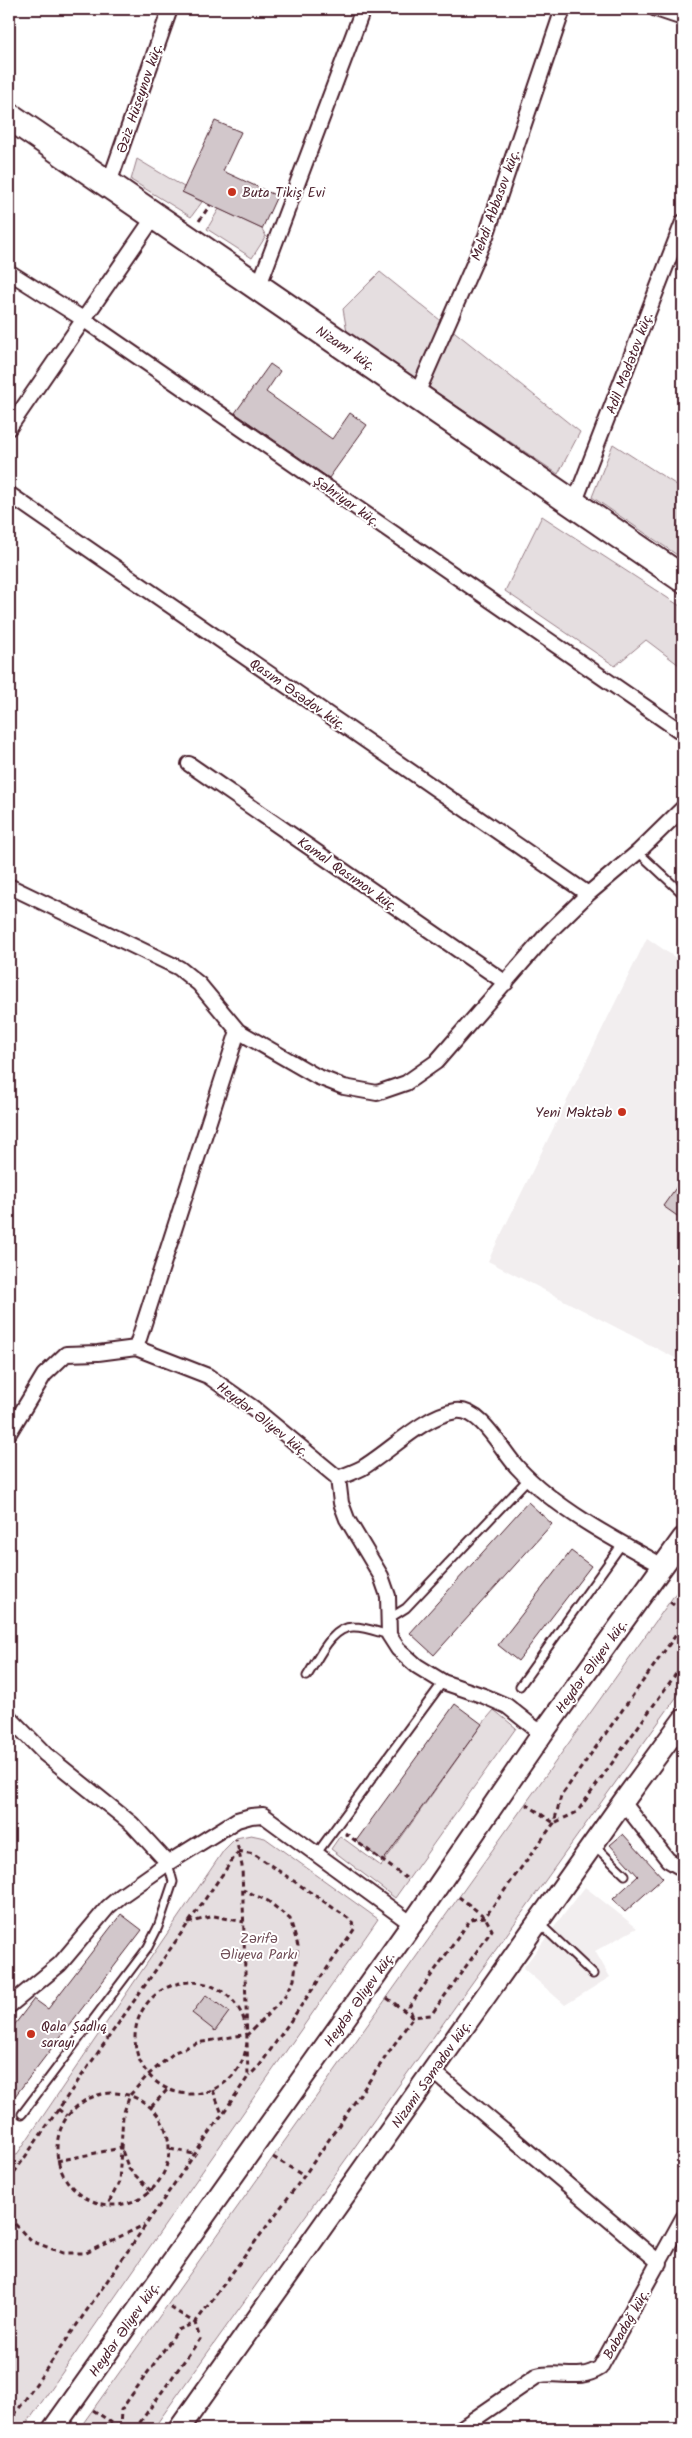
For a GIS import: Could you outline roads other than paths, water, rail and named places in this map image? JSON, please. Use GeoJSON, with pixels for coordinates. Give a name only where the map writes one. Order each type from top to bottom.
{"type":"FeatureCollection","features":[{"type":"Feature","properties":{"kind":"highway","name":"Nizami küç."},"geometry":{"type":"LineString","coordinates":[[9,116],[108,186],[683,579]]}},
{"type":"Feature","properties":{"kind":"main road","name":"Heydər Əliyev küç."},"geometry":{"type":"LineString","coordinates":[[53,2429],[412,1924],[542,1734],[683,1538]]}},
{"type":"Feature","properties":{"kind":"main road","name":"Nizami Səmədov küç."},"geometry":{"type":"LineString","coordinates":[[179,2429],[593,1844],[683,1720]]}},
{"type":"Feature","properties":{"kind":"street","name":"Əziz Hüseynov küç."},"geometry":{"type":"LineString","coordinates":[[108,186],[170,9]]}},
{"type":"Feature","properties":{"kind":"street"},"geometry":{"type":"LineString","coordinates":[[258,288],[363,9]]}},
{"type":"Feature","properties":{"kind":"street","name":"Mehdi Abbasov küç."},"geometry":{"type":"LineString","coordinates":[[416,396],[486,236],[563,9]]}},
{"type":"Feature","properties":{"kind":"street"},"geometry":{"type":"LineString","coordinates":[[656,9],[683,18]]}},
{"type":"Feature","properties":{"kind":"street"},"geometry":{"type":"LineString","coordinates":[[9,428],[154,217]]}},
{"type":"Feature","properties":{"kind":"street","name":"Adil Mədətov küç."},"geometry":{"type":"LineString","coordinates":[[574,504],[683,222]]}},
{"type":"Feature","properties":{"kind":"street","name":"Şəhriyar küç."},"geometry":{"type":"LineString","coordinates":[[9,272],[83,319],[683,733]]}},
{"type":"Feature","properties":{"kind":"street","name":"Qasım Əsədov küç."},"geometry":{"type":"LineString","coordinates":[[9,494],[588,894]]}},
{"type":"Feature","properties":{"kind":"street","name":"Kamal Qasımov küç."},"geometry":{"type":"LineString","coordinates":[[189,764],[506,983]]}},
{"type":"Feature","properties":{"kind":"street"},"geometry":{"type":"LineString","coordinates":[[9,886],[179,968],[199,984],[238,1031],[316,1076],[344,1087],[377,1093],[406,1083],[436,1062],[548,934],[588,894],[638,852],[683,808]]}},
{"type":"Feature","properties":{"kind":"street"},"geometry":{"type":"LineString","coordinates":[[136,1348],[238,1031]]}},
{"type":"Feature","properties":{"kind":"street","name":"Heydər Əliyev küç."},"geometry":{"type":"LineString","coordinates":[[9,1433],[44,1375],[66,1354],[98,1353],[136,1348],[208,1376],[252,1407],[338,1478]]}},
{"type":"Feature","properties":{"kind":"street"},"geometry":{"type":"LineString","coordinates":[[542,1734],[506,1706],[484,1696],[443,1682],[417,1666],[398,1649],[389,1635],[388,1596],[381,1576],[347,1519],[338,1478],[362,1468],[441,1414],[459,1411],[478,1417],[528,1479],[574,1514],[622,1544],[663,1566]]}},
{"type":"Feature","properties":{"kind":"street"},"geometry":{"type":"LineString","coordinates":[[9,1717],[46,1754],[132,1824],[168,1863]]}},
{"type":"Feature","properties":{"kind":"street"},"geometry":{"type":"LineString","coordinates":[[623,1802],[668,1860],[683,1869]]}},
{"type":"Feature","properties":{"kind":"street"},"geometry":{"type":"LineString","coordinates":[[9,2006],[60,1964],[108,1907],[168,1863],[238,1820],[251,1816],[263,1815],[412,1924]]}},
{"type":"Feature","properties":{"kind":"street"},"geometry":{"type":"LineString","coordinates":[[433,2071],[660,2263]]}},
{"type":"Feature","properties":{"kind":"street","name":"Babadağ küç."},"geometry":{"type":"LineString","coordinates":[[469,2427],[537,2376],[549,2373],[576,2376],[590,2375],[600,2368],[660,2263],[683,2218]]}},
{"type":"Feature","properties":{"kind":"lane"},"geometry":{"type":"LineString","coordinates":[[638,852],[683,894]]}},
{"type":"Feature","properties":{"kind":"lane"},"geometry":{"type":"LineString","coordinates":[[390,1618],[406,1608],[528,1479]]}},
{"type":"Feature","properties":{"kind":"lane"},"geometry":{"type":"LineString","coordinates":[[520,1686],[622,1544]]}},
{"type":"Feature","properties":{"kind":"lane"},"geometry":{"type":"LineString","coordinates":[[307,1676],[334,1635],[342,1630],[354,1626],[389,1635]]}},
{"type":"Feature","properties":{"kind":"lane"},"geometry":{"type":"LineString","coordinates":[[317,1853],[443,1682]]}},
{"type":"Feature","properties":{"kind":"lane"},"geometry":{"type":"LineString","coordinates":[[593,1844],[625,1876]]}},
{"type":"Feature","properties":{"kind":"lane"},"geometry":{"type":"LineString","coordinates":[[22,2114],[148,1947],[158,1927],[173,1882],[168,1863]]}},
{"type":"Feature","properties":{"kind":"lane"},"geometry":{"type":"LineString","coordinates":[[538,1922],[593,1974]]}},
{"type":"Feature","properties":{"kind":"place","name":"Buta Tikiş Evi"},"geometry":{"type":"Point","coordinates":[232,192]}},
{"type":"Feature","properties":{"kind":"place","name":"Yeni Məktəb"},"geometry":{"type":"Point","coordinates":[622,1112]}},
{"type":"Feature","properties":{"kind":"place","name":"Qala Şadlıq sarayı"},"geometry":{"type":"Point","coordinates":[31,2034]}},
{"type":"Feature","properties":{"kind":"park label","name":"Zərifə Əliyeva Parkı"},"geometry":{"type":"Point","coordinates":[259,1946]}}]}
